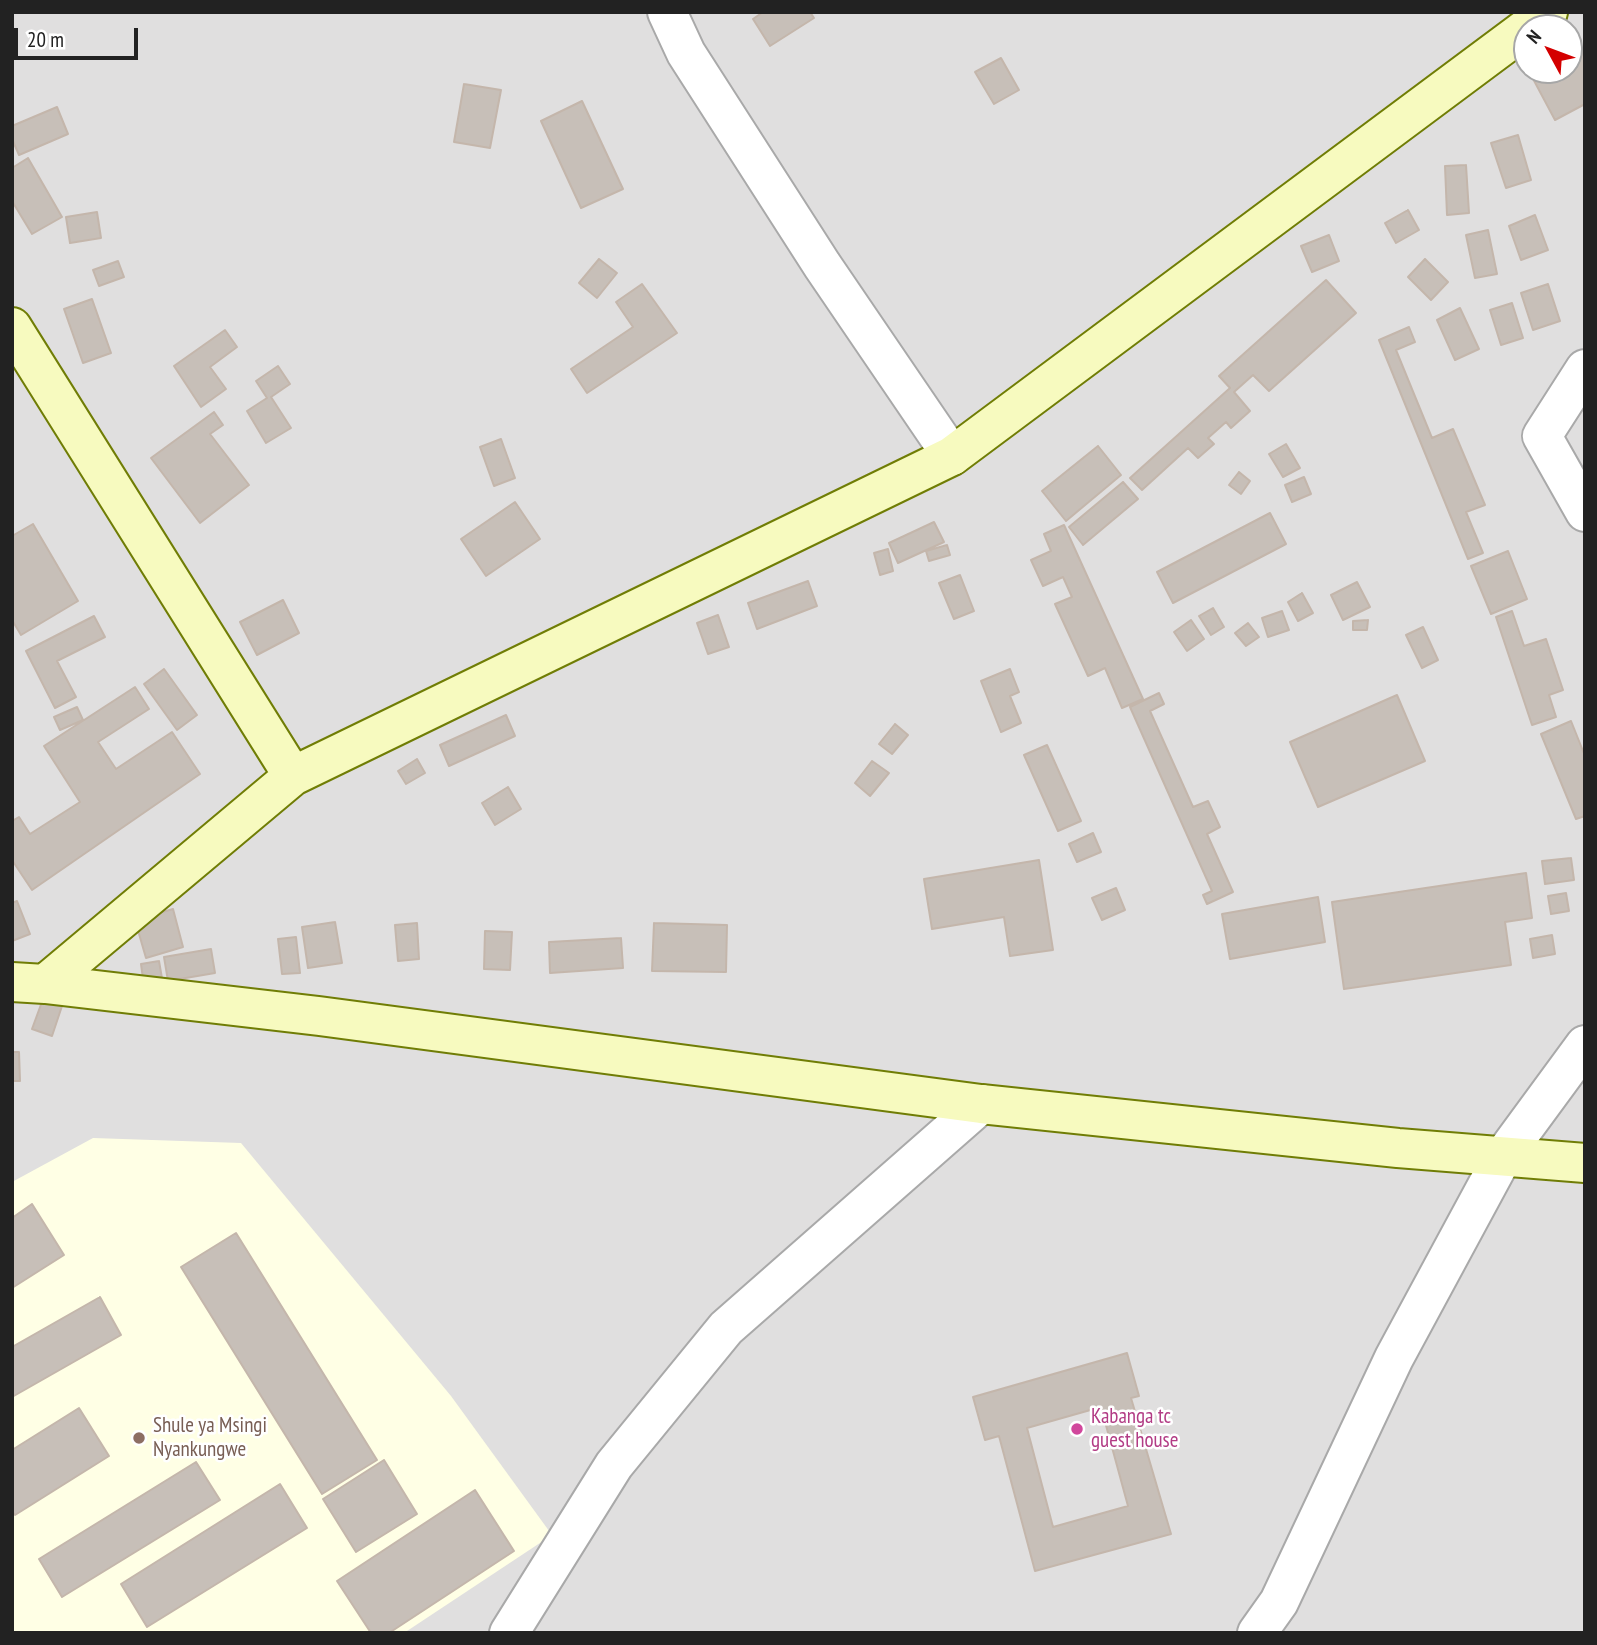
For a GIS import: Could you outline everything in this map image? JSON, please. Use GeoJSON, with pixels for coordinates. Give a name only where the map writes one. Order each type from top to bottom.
{"type":"FeatureCollection","features":[{"type":"Feature","properties":{"kind":"street"},"geometry":{"type":"LineString","coordinates":[[667,12],[686,53],[784,206],[952,456]]}},
{"type":"Feature","properties":{"kind":"street"},"geometry":{"type":"LineString","coordinates":[[29,983],[293,776],[952,456],[1513,32]]}},
{"type":"Feature","properties":{"kind":"street"},"geometry":{"type":"LineString","coordinates":[[12,327],[293,776]]}},
{"type":"Feature","properties":{"kind":"street"},"geometry":{"type":"LineString","coordinates":[[1585,369],[1542,436],[1585,512]]}},
{"type":"Feature","properties":{"kind":"street"},"geometry":{"type":"LineString","coordinates":[[29,983],[333,1018],[981,1104],[1502,1158],[1585,1163]]}},
{"type":"Feature","properties":{"kind":"street"},"geometry":{"type":"LineString","coordinates":[[1257,1633],[1279,1602],[1394,1358],[1502,1158],[1585,1045]]}},
{"type":"Feature","properties":{"kind":"street"},"geometry":{"type":"LineString","coordinates":[[509,1633],[614,1465],[726,1328],[981,1104]]}},
{"type":"Feature","properties":{"kind":"shaded area"},"geometry":{"type":"Polygon","coordinates":[[[12,12],[1585,12],[1585,1633],[12,1633],[12,12]]]}},
{"type":"Feature","properties":{"kind":"shaded area"},"geometry":{"type":"Polygon","coordinates":[[[93,1138],[241,1143],[451,1396],[552,1535],[404,1633],[12,1633],[12,1182],[93,1138]]]}},
{"type":"Feature","properties":{"kind":"building"},"geometry":{"type":"Polygon","coordinates":[[[763,12],[810,12],[814,18],[770,46],[753,19],[763,12]]]}},
{"type":"Feature","properties":{"kind":"building"},"geometry":{"type":"Polygon","coordinates":[[[1585,47],[1585,104],[1555,120],[1536,84],[1583,84],[1585,47]]]}},
{"type":"Feature","properties":{"kind":"building"},"geometry":{"type":"Polygon","coordinates":[[[1001,58],[1019,90],[994,104],[975,72],[1001,58]]]}},
{"type":"Feature","properties":{"kind":"building"},"geometry":{"type":"Polygon","coordinates":[[[464,84],[501,90],[490,148],[454,142],[464,84]]]}},
{"type":"Feature","properties":{"kind":"building"},"geometry":{"type":"Polygon","coordinates":[[[582,101],[623,189],[581,208],[541,121],[582,101]]]}},
{"type":"Feature","properties":{"kind":"building"},"geometry":{"type":"Polygon","coordinates":[[[57,107],[68,134],[19,155],[12,139],[12,126],[57,107]]]}},
{"type":"Feature","properties":{"kind":"building"},"geometry":{"type":"Polygon","coordinates":[[[1518,135],[1531,180],[1506,188],[1491,143],[1518,135]]]}},
{"type":"Feature","properties":{"kind":"building"},"geometry":{"type":"Polygon","coordinates":[[[28,158],[62,217],[32,234],[12,201],[12,168],[28,158]]]}},
{"type":"Feature","properties":{"kind":"building"},"geometry":{"type":"Polygon","coordinates":[[[1466,165],[1469,213],[1447,215],[1445,166],[1466,165]]]}},
{"type":"Feature","properties":{"kind":"building"},"geometry":{"type":"Polygon","coordinates":[[[1408,210],[1419,230],[1396,243],[1385,223],[1408,210]]]}},
{"type":"Feature","properties":{"kind":"building"},"geometry":{"type":"Polygon","coordinates":[[[97,212],[101,238],[70,243],[66,217],[97,212]]]}},
{"type":"Feature","properties":{"kind":"building"},"geometry":{"type":"Polygon","coordinates":[[[1535,215],[1548,250],[1521,260],[1509,226],[1535,215]]]}},
{"type":"Feature","properties":{"kind":"building"},"geometry":{"type":"Polygon","coordinates":[[[1488,230],[1497,274],[1475,278],[1466,235],[1488,230]]]}},
{"type":"Feature","properties":{"kind":"building"},"geometry":{"type":"Polygon","coordinates":[[[1329,235],[1339,261],[1312,272],[1301,246],[1329,235]]]}},
{"type":"Feature","properties":{"kind":"building"},"geometry":{"type":"Polygon","coordinates":[[[599,259],[617,273],[597,298],[579,283],[599,259]]]}},
{"type":"Feature","properties":{"kind":"building"},"geometry":{"type":"Polygon","coordinates":[[[1425,259],[1448,282],[1431,300],[1408,277],[1425,259]]]}},
{"type":"Feature","properties":{"kind":"building"},"geometry":{"type":"Polygon","coordinates":[[[118,261],[124,277],[99,286],[93,270],[118,261]]]}},
{"type":"Feature","properties":{"kind":"building"},"geometry":{"type":"Polygon","coordinates":[[[1326,280],[1356,313],[1269,391],[1253,375],[1234,392],[1250,411],[1231,428],[1226,422],[1208,438],[1214,444],[1198,458],[1188,448],[1142,490],[1130,478],[1230,388],[1219,376],[1326,280]]]}},
{"type":"Feature","properties":{"kind":"building"},"geometry":{"type":"Polygon","coordinates":[[[642,284],[677,333],[587,393],[571,369],[633,327],[616,302],[642,284]]]}},
{"type":"Feature","properties":{"kind":"building"},"geometry":{"type":"Polygon","coordinates":[[[1548,284],[1560,321],[1533,330],[1521,293],[1548,284]]]}},
{"type":"Feature","properties":{"kind":"building"},"geometry":{"type":"Polygon","coordinates":[[[92,299],[111,353],[83,363],[64,309],[92,299]]]}},
{"type":"Feature","properties":{"kind":"building"},"geometry":{"type":"Polygon","coordinates":[[[1512,303],[1523,338],[1501,345],[1490,310],[1512,303]]]}},
{"type":"Feature","properties":{"kind":"building"},"geometry":{"type":"Polygon","coordinates":[[[1460,308],[1479,349],[1455,360],[1437,320],[1460,308]]]}},
{"type":"Feature","properties":{"kind":"building"},"geometry":{"type":"Polygon","coordinates":[[[1409,327],[1415,342],[1396,350],[1432,438],[1453,429],[1485,505],[1466,512],[1483,553],[1468,559],[1379,340],[1409,327]]]}},
{"type":"Feature","properties":{"kind":"building"},"geometry":{"type":"Polygon","coordinates":[[[225,330],[237,347],[210,367],[226,389],[201,407],[174,366],[225,330]]]}},
{"type":"Feature","properties":{"kind":"building"},"geometry":{"type":"Polygon","coordinates":[[[278,366],[290,384],[271,397],[291,428],[266,443],[247,411],[267,398],[256,381],[278,366]]]}},
{"type":"Feature","properties":{"kind":"building"},"geometry":{"type":"Polygon","coordinates":[[[214,412],[223,425],[210,434],[249,485],[200,523],[151,458],[214,412]]]}},
{"type":"Feature","properties":{"kind":"building"},"geometry":{"type":"Polygon","coordinates":[[[501,439],[515,478],[494,486],[480,447],[501,439]]]}},
{"type":"Feature","properties":{"kind":"building"},"geometry":{"type":"Polygon","coordinates":[[[1286,444],[1300,468],[1283,477],[1269,454],[1286,444]]]}},
{"type":"Feature","properties":{"kind":"building"},"geometry":{"type":"Polygon","coordinates":[[[1098,446],[1121,475],[1066,521],[1042,491],[1098,446]]]}},
{"type":"Feature","properties":{"kind":"building"},"geometry":{"type":"Polygon","coordinates":[[[1239,472],[1250,481],[1241,494],[1229,485],[1239,472]]]}},
{"type":"Feature","properties":{"kind":"building"},"geometry":{"type":"Polygon","coordinates":[[[1304,477],[1311,494],[1292,502],[1285,485],[1304,477]]]}},
{"type":"Feature","properties":{"kind":"building"},"geometry":{"type":"Polygon","coordinates":[[[1123,482],[1138,499],[1083,545],[1069,527],[1123,482]]]}},
{"type":"Feature","properties":{"kind":"building"},"geometry":{"type":"Polygon","coordinates":[[[515,502],[540,539],[486,576],[461,539],[515,502]]]}},
{"type":"Feature","properties":{"kind":"building"},"geometry":{"type":"Polygon","coordinates":[[[1270,513],[1286,544],[1173,603],[1157,572],[1270,513]]]}},
{"type":"Feature","properties":{"kind":"building"},"geometry":{"type":"Polygon","coordinates":[[[934,522],[944,542],[898,563],[889,543],[934,522]]]}},
{"type":"Feature","properties":{"kind":"building"},"geometry":{"type":"Polygon","coordinates":[[[33,524],[78,601],[21,635],[12,620],[12,536],[33,524]]]}},
{"type":"Feature","properties":{"kind":"building"},"geometry":{"type":"Polygon","coordinates":[[[1064,525],[1143,699],[1122,708],[1105,668],[1088,676],[1055,604],[1072,597],[1063,577],[1043,586],[1031,560],[1051,551],[1044,534],[1064,525]]]}},
{"type":"Feature","properties":{"kind":"building"},"geometry":{"type":"Polygon","coordinates":[[[947,545],[950,555],[929,561],[926,551],[947,545]]]}},
{"type":"Feature","properties":{"kind":"building"},"geometry":{"type":"Polygon","coordinates":[[[888,549],[893,571],[880,575],[874,553],[888,549]]]}},
{"type":"Feature","properties":{"kind":"building"},"geometry":{"type":"Polygon","coordinates":[[[1508,551],[1527,599],[1491,614],[1471,566],[1508,551]]]}},
{"type":"Feature","properties":{"kind":"building"},"geometry":{"type":"Polygon","coordinates":[[[960,575],[974,611],[954,619],[939,583],[960,575]]]}},
{"type":"Feature","properties":{"kind":"building"},"geometry":{"type":"Polygon","coordinates":[[[808,581],[817,606],[757,629],[748,603],[808,581]]]}},
{"type":"Feature","properties":{"kind":"building"},"geometry":{"type":"Polygon","coordinates":[[[1357,582],[1370,607],[1343,620],[1331,595],[1357,582]]]}},
{"type":"Feature","properties":{"kind":"building"},"geometry":{"type":"Polygon","coordinates":[[[1302,593],[1313,613],[1298,621],[1288,602],[1302,593]]]}},
{"type":"Feature","properties":{"kind":"building"},"geometry":{"type":"Polygon","coordinates":[[[283,600],[299,633],[257,655],[240,622],[283,600]]]}},
{"type":"Feature","properties":{"kind":"building"},"geometry":{"type":"Polygon","coordinates":[[[1213,608],[1224,627],[1211,635],[1199,616],[1213,608]]]}},
{"type":"Feature","properties":{"kind":"building"},"geometry":{"type":"Polygon","coordinates":[[[1282,611],[1289,630],[1268,637],[1262,618],[1282,611]]]}},
{"type":"Feature","properties":{"kind":"building"},"geometry":{"type":"Polygon","coordinates":[[[1512,611],[1524,646],[1546,639],[1563,690],[1549,695],[1556,717],[1532,725],[1496,617],[1512,611]]]}},
{"type":"Feature","properties":{"kind":"building"},"geometry":{"type":"Polygon","coordinates":[[[718,615],[729,647],[708,654],[697,623],[718,615]]]}},
{"type":"Feature","properties":{"kind":"building"},"geometry":{"type":"Polygon","coordinates":[[[94,616],[105,637],[57,661],[76,697],[55,708],[26,651],[94,616]]]}},
{"type":"Feature","properties":{"kind":"building"},"geometry":{"type":"Polygon","coordinates":[[[1191,620],[1204,639],[1187,651],[1174,632],[1191,620]]]}},
{"type":"Feature","properties":{"kind":"building"},"geometry":{"type":"Polygon","coordinates":[[[1368,620],[1367,630],[1353,630],[1353,621],[1368,620]]]}},
{"type":"Feature","properties":{"kind":"building"},"geometry":{"type":"Polygon","coordinates":[[[1248,623],[1259,637],[1246,646],[1235,633],[1248,623]]]}},
{"type":"Feature","properties":{"kind":"building"},"geometry":{"type":"Polygon","coordinates":[[[1423,627],[1438,660],[1422,668],[1406,635],[1423,627]]]}},
{"type":"Feature","properties":{"kind":"building"},"geometry":{"type":"Polygon","coordinates":[[[164,669],[197,715],[177,730],[144,684],[164,669]]]}},
{"type":"Feature","properties":{"kind":"building"},"geometry":{"type":"Polygon","coordinates":[[[1010,669],[1019,692],[1010,696],[1021,723],[1001,732],[981,681],[1010,669]]]}},
{"type":"Feature","properties":{"kind":"building"},"geometry":{"type":"Polygon","coordinates":[[[135,687],[149,709],[98,742],[116,769],[172,732],[200,774],[32,890],[12,860],[12,821],[19,817],[30,834],[80,802],[44,746],[135,687]]]}},
{"type":"Feature","properties":{"kind":"building"},"geometry":{"type":"Polygon","coordinates":[[[1159,693],[1164,704],[1150,711],[1193,807],[1208,801],[1220,827],[1207,834],[1233,892],[1207,904],[1203,895],[1212,891],[1130,707],[1159,693]]]}},
{"type":"Feature","properties":{"kind":"building"},"geometry":{"type":"Polygon","coordinates":[[[1397,695],[1425,761],[1318,807],[1290,742],[1397,695]]]}},
{"type":"Feature","properties":{"kind":"building"},"geometry":{"type":"Polygon","coordinates":[[[77,707],[83,720],[60,730],[54,717],[77,707]]]}},
{"type":"Feature","properties":{"kind":"building"},"geometry":{"type":"Polygon","coordinates":[[[506,715],[515,736],[449,766],[440,745],[506,715]]]}},
{"type":"Feature","properties":{"kind":"building"},"geometry":{"type":"Polygon","coordinates":[[[1571,721],[1585,756],[1585,816],[1576,819],[1541,734],[1571,721]]]}},
{"type":"Feature","properties":{"kind":"building"},"geometry":{"type":"Polygon","coordinates":[[[895,724],[908,735],[892,754],[879,744],[895,724]]]}},
{"type":"Feature","properties":{"kind":"building"},"geometry":{"type":"Polygon","coordinates":[[[1047,745],[1081,821],[1058,831],[1024,755],[1047,745]]]}},
{"type":"Feature","properties":{"kind":"building"},"geometry":{"type":"Polygon","coordinates":[[[417,759],[425,773],[406,784],[398,771],[417,759]]]}},
{"type":"Feature","properties":{"kind":"building"},"geometry":{"type":"Polygon","coordinates":[[[872,761],[889,773],[870,796],[855,783],[872,761]]]}},
{"type":"Feature","properties":{"kind":"building"},"geometry":{"type":"Polygon","coordinates":[[[508,787],[521,809],[495,825],[482,803],[508,787]]]}},
{"type":"Feature","properties":{"kind":"building"},"geometry":{"type":"Polygon","coordinates":[[[1093,833],[1101,852],[1077,862],[1069,844],[1093,833]]]}},
{"type":"Feature","properties":{"kind":"building"},"geometry":{"type":"Polygon","coordinates":[[[1571,858],[1574,880],[1545,884],[1542,861],[1571,858]]]}},
{"type":"Feature","properties":{"kind":"building"},"geometry":{"type":"Polygon","coordinates":[[[1039,860],[1053,950],[1010,956],[1004,917],[932,929],[924,879],[1039,860]]]}},
{"type":"Feature","properties":{"kind":"building"},"geometry":{"type":"Polygon","coordinates":[[[1526,873],[1532,918],[1505,922],[1511,965],[1344,989],[1332,902],[1526,873]]]}},
{"type":"Feature","properties":{"kind":"building"},"geometry":{"type":"Polygon","coordinates":[[[1116,888],[1125,910],[1102,920],[1092,898],[1116,888]]]}},
{"type":"Feature","properties":{"kind":"building"},"geometry":{"type":"Polygon","coordinates":[[[1566,893],[1569,911],[1551,914],[1548,896],[1566,893]]]}},
{"type":"Feature","properties":{"kind":"building"},"geometry":{"type":"Polygon","coordinates":[[[1318,897],[1325,942],[1230,959],[1222,914],[1318,897]]]}},
{"type":"Feature","properties":{"kind":"building"},"geometry":{"type":"Polygon","coordinates":[[[17,901],[30,934],[12,941],[12,903],[17,901]]]}},
{"type":"Feature","properties":{"kind":"building"},"geometry":{"type":"Polygon","coordinates":[[[173,909],[183,947],[146,958],[135,920],[173,909]]]}},
{"type":"Feature","properties":{"kind":"building"},"geometry":{"type":"Polygon","coordinates":[[[335,922],[342,963],[308,968],[302,927],[335,922]]]}},
{"type":"Feature","properties":{"kind":"building"},"geometry":{"type":"Polygon","coordinates":[[[417,923],[419,959],[398,961],[395,925],[417,923]]]}},
{"type":"Feature","properties":{"kind":"building"},"geometry":{"type":"Polygon","coordinates":[[[654,923],[727,925],[726,972],[652,971],[654,923]]]}},
{"type":"Feature","properties":{"kind":"building"},"geometry":{"type":"Polygon","coordinates":[[[485,931],[512,932],[510,970],[484,969],[485,931]]]}},
{"type":"Feature","properties":{"kind":"building"},"geometry":{"type":"Polygon","coordinates":[[[1552,935],[1555,954],[1533,958],[1530,939],[1552,935]]]}},
{"type":"Feature","properties":{"kind":"building"},"geometry":{"type":"Polygon","coordinates":[[[296,937],[300,973],[282,974],[278,939],[296,937]]]}},
{"type":"Feature","properties":{"kind":"building"},"geometry":{"type":"Polygon","coordinates":[[[621,938],[623,968],[550,973],[549,942],[621,938]]]}},
{"type":"Feature","properties":{"kind":"building"},"geometry":{"type":"Polygon","coordinates":[[[211,949],[215,973],[168,981],[164,957],[211,949]]]}},
{"type":"Feature","properties":{"kind":"building"},"geometry":{"type":"Polygon","coordinates":[[[159,961],[164,990],[145,993],[141,964],[159,961]]]}},
{"type":"Feature","properties":{"kind":"building"},"geometry":{"type":"Polygon","coordinates":[[[43,999],[62,1006],[52,1036],[32,1029],[43,999]]]}},
{"type":"Feature","properties":{"kind":"building"},"geometry":{"type":"Polygon","coordinates":[[[12,1052],[19,1052],[20,1081],[12,1081],[12,1052]]]}},
{"type":"Feature","properties":{"kind":"building"},"geometry":{"type":"Polygon","coordinates":[[[32,1204],[64,1255],[12,1288],[12,1218],[32,1204]]]}},
{"type":"Feature","properties":{"kind":"building"},"geometry":{"type":"Polygon","coordinates":[[[236,1233],[377,1460],[322,1494],[181,1267],[236,1233]]]}},
{"type":"Feature","properties":{"kind":"building"},"geometry":{"type":"Polygon","coordinates":[[[100,1297],[121,1335],[12,1397],[12,1347],[100,1297]]]}},
{"type":"Feature","properties":{"kind":"building"},"geometry":{"type":"Polygon","coordinates":[[[1127,1353],[1139,1396],[1131,1398],[1171,1534],[1035,1571],[999,1436],[985,1440],[973,1397],[1127,1353]],[[1101,1407],[1027,1428],[1053,1527],[1128,1506],[1101,1407]]]}},
{"type":"Feature","properties":{"kind":"building"},"geometry":{"type":"Polygon","coordinates":[[[79,1408],[109,1456],[15,1515],[12,1511],[12,1450],[79,1408]]]}},
{"type":"Feature","properties":{"kind":"building"},"geometry":{"type":"Polygon","coordinates":[[[384,1460],[417,1514],[356,1552],[323,1499],[384,1460]]]}},
{"type":"Feature","properties":{"kind":"building"},"geometry":{"type":"Polygon","coordinates":[[[196,1462],[220,1500],[62,1597],[39,1559],[196,1462]]]}},
{"type":"Feature","properties":{"kind":"building"},"geometry":{"type":"Polygon","coordinates":[[[280,1484],[307,1528],[147,1627],[121,1584],[280,1484]]]}},
{"type":"Feature","properties":{"kind":"building"},"geometry":{"type":"Polygon","coordinates":[[[475,1490],[514,1551],[389,1633],[371,1633],[337,1581],[475,1490]]]}},
{"type":"Feature","properties":{"kind":"place","name":"Kabanga tc guest house"},"geometry":{"type":"Point","coordinates":[1077,1429]}},
{"type":"Feature","properties":{"kind":"place","name":"Shule ya Msingi Nyankungwe"},"geometry":{"type":"Point","coordinates":[139,1438]}}]}
